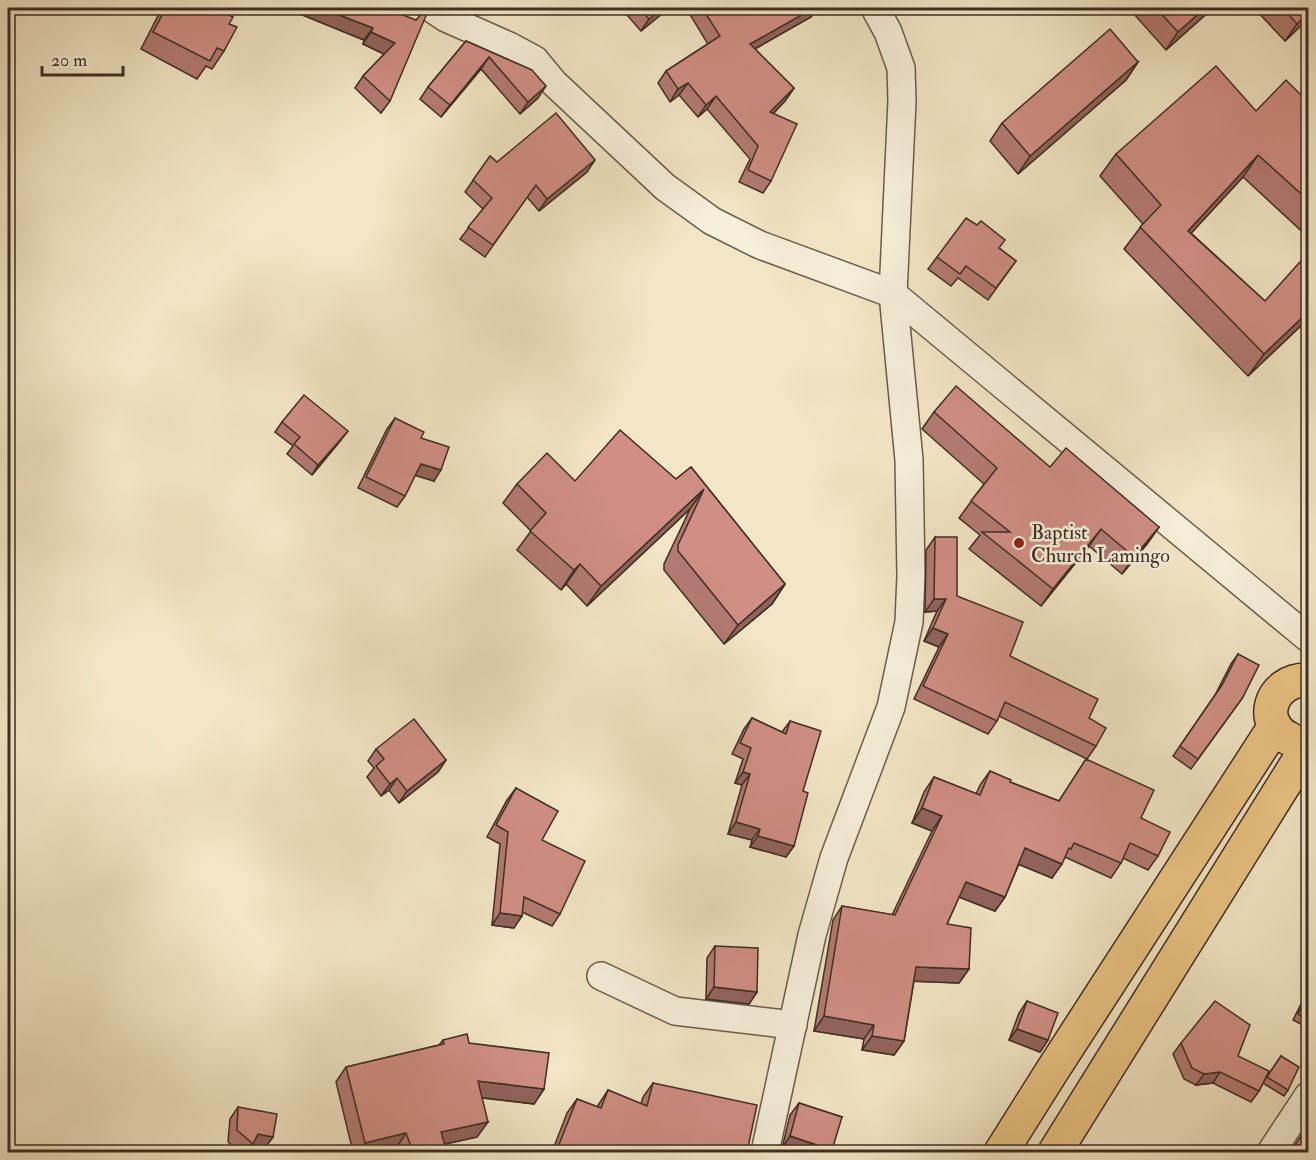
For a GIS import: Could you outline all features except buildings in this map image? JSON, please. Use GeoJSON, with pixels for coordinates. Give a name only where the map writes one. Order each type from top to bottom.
{"type":"FeatureCollection","features":[{"type":"Feature","properties":{"kind":"main road"},"geometry":{"type":"LineString","coordinates":[[1055,1152],[1308,743],[1297,742],[1285,736],[1275,726],[1271,713],[1273,699],[1281,688],[1294,681],[1308,681]]}},
{"type":"Feature","properties":{"kind":"main road"},"geometry":{"type":"LineString","coordinates":[[1001,1152],[1275,726]]}},
{"type":"Feature","properties":{"kind":"street"},"geometry":{"type":"LineString","coordinates":[[431,8],[446,18],[535,60],[554,82],[664,187],[712,221],[759,245],[893,294],[1308,638]]}},
{"type":"Feature","properties":{"kind":"street"},"geometry":{"type":"LineString","coordinates":[[765,1152],[812,935],[834,858],[891,707],[909,622],[911,576],[909,460],[893,294],[902,101],[901,68],[888,32],[874,8]]}},
{"type":"Feature","properties":{"kind":"street"},"geometry":{"type":"LineString","coordinates":[[601,976],[675,1011],[793,1025]]}},
{"type":"Feature","properties":{"kind":"street"},"geometry":{"type":"LineString","coordinates":[[1271,1152],[1308,1095]]}},
{"type":"Feature","properties":{"kind":"place","name":"Baptist Church Lamingo"},"geometry":{"type":"Point","coordinates":[1019,543]}}]}
